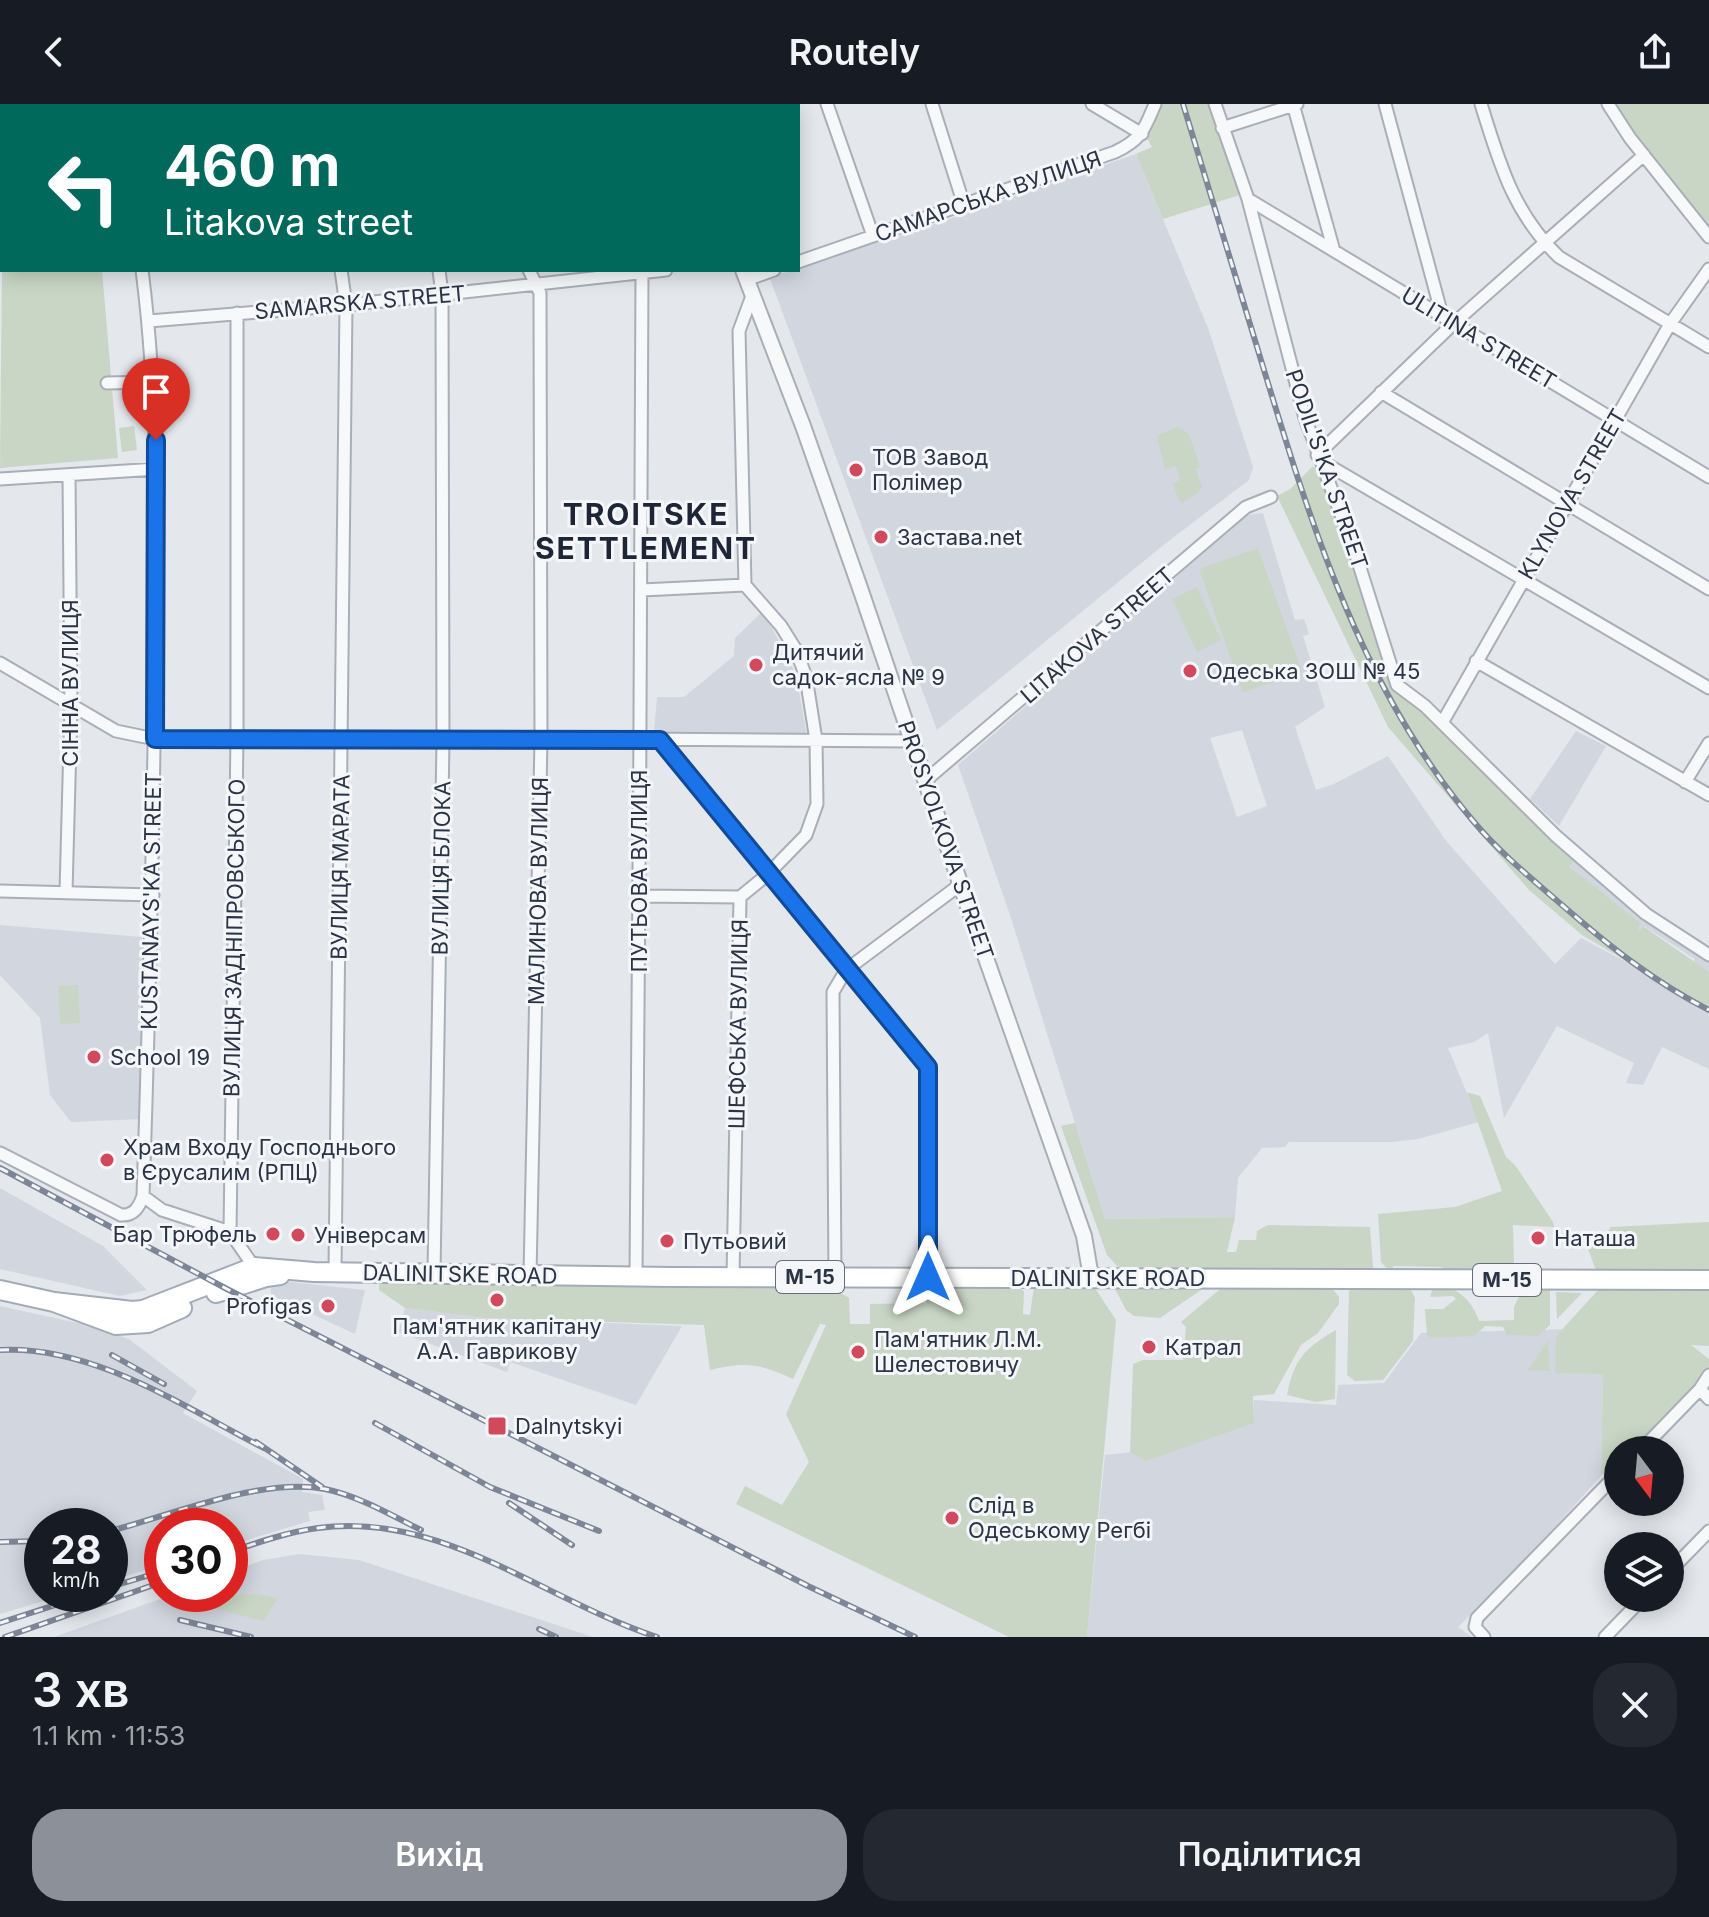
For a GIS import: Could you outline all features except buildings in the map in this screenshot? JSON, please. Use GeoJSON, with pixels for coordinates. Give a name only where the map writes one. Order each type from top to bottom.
{"type":"FeatureCollection","features":[{"type":"Feature","properties":{"kind":"main road","name":"М-15"},"geometry":{"type":"LineString","coordinates":[[0,1290],[54,1302],[132,1311],[156,1306],[254,1267],[314,1272]]}},
{"type":"Feature","properties":{"kind":"main road","name":"DALINITSKE ROAD"},"geometry":{"type":"LineString","coordinates":[[314,1272],[733,1277],[1709,1280]]}},
{"type":"Feature","properties":{"kind":"main road","name":"М-15"},"geometry":{"type":"LineString","coordinates":[[54,1302],[116,1325],[127,1326],[148,1323],[211,1295],[266,1277],[314,1272]]}},
{"type":"Feature","properties":{"kind":"street"},"geometry":{"type":"LineString","coordinates":[[827,104],[873,236]]}},
{"type":"Feature","properties":{"kind":"street"},"geometry":{"type":"LineString","coordinates":[[932,104],[964,205]]}},
{"type":"Feature","properties":{"kind":"street"},"geometry":{"type":"LineString","coordinates":[[1092,104],[1142,134],[1155,104]]}},
{"type":"Feature","properties":{"kind":"street","name":"PODIL'S'KA STREET"},"geometry":{"type":"LineString","coordinates":[[1215,104],[1248,199],[1319,458],[1356,555],[1397,685],[1442,723],[1579,856],[1646,914],[1709,955]]}},
{"type":"Feature","properties":{"kind":"street"},"geometry":{"type":"LineString","coordinates":[[1222,128],[1294,104],[1334,251]]}},
{"type":"Feature","properties":{"kind":"street"},"geometry":{"type":"LineString","coordinates":[[1385,104],[1442,315]]}},
{"type":"Feature","properties":{"kind":"street"},"geometry":{"type":"LineString","coordinates":[[1481,104],[1514,199],[1544,242],[1559,257],[1709,347]]}},
{"type":"Feature","properties":{"kind":"street"},"geometry":{"type":"LineString","coordinates":[[1608,104],[1709,237]]}},
{"type":"Feature","properties":{"kind":"street","name":"САМАРСЬКА ВУЛИЦЯ"},"geometry":{"type":"LineString","coordinates":[[800,261],[1115,152],[1132,144],[1142,134]]}},
{"type":"Feature","properties":{"kind":"street"},"geometry":{"type":"LineString","coordinates":[[1644,155],[1454,323],[1381,392],[1319,458],[1709,688]]}},
{"type":"Feature","properties":{"kind":"street","name":"ULITINA STREET"},"geometry":{"type":"LineString","coordinates":[[1248,199],[1709,477]]}},
{"type":"Feature","properties":{"kind":"street","name":"KLYNOVA STREET"},"geometry":{"type":"LineString","coordinates":[[1442,723],[1670,324],[1709,269]]}},
{"type":"Feature","properties":{"kind":"street","name":"KUSTANAYS'KA STREET"},"geometry":{"type":"LineString","coordinates":[[142,272],[149,321],[157,469],[153,895],[143,1196]]}},
{"type":"Feature","properties":{"kind":"street","name":"ВУЛИЦЯ МАРАТА"},"geometry":{"type":"LineString","coordinates":[[335,1272],[346,305],[341,272]]}},
{"type":"Feature","properties":{"kind":"street","name":"ВУЛИЦЯ БЛОКА"},"geometry":{"type":"LineString","coordinates":[[434,1273],[443,741],[442,295],[439,272]]}},
{"type":"Feature","properties":{"kind":"street","name":"МАЛИНОВА ВУЛИЦЯ"},"geometry":{"type":"LineString","coordinates":[[530,272],[540,293],[541,740],[530,1275]]}},
{"type":"Feature","properties":{"kind":"street","name":"SAMARSKA STREET"},"geometry":{"type":"LineString","coordinates":[[149,321],[346,305],[650,272]]}},
{"type":"Feature","properties":{"kind":"street","name":"ПУТЬОВА ВУЛИЦЯ"},"geometry":{"type":"LineString","coordinates":[[636,1276],[642,273]]}},
{"type":"Feature","properties":{"kind":"street","name":"PROSYOLKOVA STREET"},"geometry":{"type":"LineString","coordinates":[[744,275],[803,426],[913,741],[1084,1236],[1091,1277]]}},
{"type":"Feature","properties":{"kind":"street"},"geometry":{"type":"LineString","coordinates":[[642,590],[745,585],[739,331],[752,296]]}},
{"type":"Feature","properties":{"kind":"street","name":"ВУЛИЦЯ ЗАДНІПРОВСЬКОГО"},"geometry":{"type":"LineString","coordinates":[[230,1232],[237,737],[237,313]]}},
{"type":"Feature","properties":{"kind":"street"},"geometry":{"type":"LineString","coordinates":[[107,383],[152,382]]}},
{"type":"Feature","properties":{"kind":"street"},"geometry":{"type":"LineString","coordinates":[[1381,392],[1709,589]]}},
{"type":"Feature","properties":{"kind":"street"},"geometry":{"type":"LineString","coordinates":[[0,479],[157,469]]}},
{"type":"Feature","properties":{"kind":"street","name":"СІННА ВУЛИЦЯ"},"geometry":{"type":"LineString","coordinates":[[66,892],[71,706],[69,475]]}},
{"type":"Feature","properties":{"kind":"street","name":"LITAKOVA STREET"},"geometry":{"type":"LineString","coordinates":[[926,780],[1246,507],[1271,497]]}},
{"type":"Feature","properties":{"kind":"street","name":"ШЕФСЬКА ВУЛИЦЯ"},"geometry":{"type":"LineString","coordinates":[[733,1277],[740,897],[768,874],[806,835],[817,804],[816,740],[806,677],[796,650],[781,626],[745,585]]}},
{"type":"Feature","properties":{"kind":"street"},"geometry":{"type":"LineString","coordinates":[[1476,661],[1709,795]]}},
{"type":"Feature","properties":{"kind":"street"},"geometry":{"type":"LineString","coordinates":[[0,663],[116,731],[155,739],[913,741]]}},
{"type":"Feature","properties":{"kind":"street"},"geometry":{"type":"LineString","coordinates":[[660,740],[928,1067],[928,1277]]}},
{"type":"Feature","properties":{"kind":"street"},"geometry":{"type":"LineString","coordinates":[[1685,782],[1709,743]]}},
{"type":"Feature","properties":{"kind":"street"},"geometry":{"type":"LineString","coordinates":[[835,1277],[833,992],[846,970],[961,884]]}},
{"type":"Feature","properties":{"kind":"street"},"geometry":{"type":"LineString","coordinates":[[0,891],[153,895]]}},
{"type":"Feature","properties":{"kind":"street"},"geometry":{"type":"LineString","coordinates":[[639,896],[740,897]]}},
{"type":"Feature","properties":{"kind":"street"},"geometry":{"type":"LineString","coordinates":[[0,1153],[121,1215],[132,1214],[143,1196],[162,1210],[230,1232],[254,1267]]}},
{"type":"Feature","properties":{"kind":"street"},"geometry":{"type":"LineString","coordinates":[[1655,1436],[1700,1389],[1709,1375]]}},
{"type":"Feature","properties":{"kind":"street"},"geometry":{"type":"LineString","coordinates":[[1700,1389],[1709,1399]]}},
{"type":"Feature","properties":{"kind":"street"},"geometry":{"type":"LineString","coordinates":[[1484,1637],[1475,1627],[1477,1618],[1604,1487]]}},
{"type":"Feature","properties":{"kind":"street"},"geometry":{"type":"LineString","coordinates":[[1684,1557],[1709,1531]]}},
{"type":"Feature","properties":{"kind":"street"},"geometry":{"type":"LineString","coordinates":[[1605,1637],[1629,1612]]}},
{"type":"Feature","properties":{"kind":"shaded area"},"geometry":{"type":"Polygon","coordinates":[[[1136,154],[1208,328],[1253,467],[1249,480],[1166,543],[937,730],[769,276],[800,272],[800,266],[929,226],[1136,154]]]}},
{"type":"Feature","properties":{"kind":"shaded area"},"geometry":{"type":"Polygon","coordinates":[[[1263,513],[1295,620],[1304,619],[1309,634],[1303,636],[1325,707],[1295,727],[1316,790],[1388,756],[1447,842],[1555,964],[1581,938],[1709,1006],[1709,1069],[1662,1047],[1643,1085],[1626,1083],[1634,1063],[1557,1026],[1504,1118],[1488,1033],[1474,1042],[1448,1048],[1479,1122],[1418,1139],[1289,1142],[1285,1147],[1262,1148],[1238,1178],[1235,1217],[1105,1219],[1011,918],[958,765],[1247,515],[1263,513]],[[1242,730],[1210,738],[1237,817],[1267,806],[1242,730]]]}},
{"type":"Feature","properties":{"kind":"shaded area","name":"Дитячий садок-ясла № 9"},"geometry":{"type":"Polygon","coordinates":[[[761,613],[796,675],[807,736],[654,732],[657,697],[684,697],[734,656],[735,638],[761,613]]]}},
{"type":"Feature","properties":{"kind":"shaded area"},"geometry":{"type":"Polygon","coordinates":[[[1576,731],[1606,746],[1559,826],[1530,799],[1576,731]]]}},
{"type":"Feature","properties":{"kind":"shaded area"},"geometry":{"type":"Polygon","coordinates":[[[1577,857],[1709,959],[1709,972],[1693,962],[1695,959],[1644,926],[1640,931],[1637,929],[1569,865],[1577,857]]]}},
{"type":"Feature","properties":{"kind":"shaded area","name":"School 19"},"geometry":{"type":"Polygon","coordinates":[[[0,925],[142,937],[142,1119],[71,1122],[50,1095],[40,1018],[0,975],[0,925]]]}},
{"type":"Feature","properties":{"kind":"shaded area"},"geometry":{"type":"Polygon","coordinates":[[[0,1188],[103,1246],[147,1290],[120,1296],[0,1269],[0,1188]]]}},
{"type":"Feature","properties":{"kind":"shaded area","name":"Profigas"},"geometry":{"type":"Polygon","coordinates":[[[271,1280],[365,1290],[355,1334],[271,1295],[271,1280]]]}},
{"type":"Feature","properties":{"kind":"shaded area"},"geometry":{"type":"Polygon","coordinates":[[[0,1306],[87,1325],[129,1339],[197,1391],[183,1413],[303,1479],[302,1492],[322,1495],[325,1510],[308,1512],[310,1521],[248,1540],[248,1508],[144,1508],[144,1571],[128,1575],[128,1508],[24,1508],[24,1607],[0,1614],[0,1306]]]}},
{"type":"Feature","properties":{"kind":"shaded area"},"geometry":{"type":"Polygon","coordinates":[[[405,1308],[484,1318],[682,1326],[636,1405],[510,1362],[507,1372],[398,1332],[405,1308]]]}},
{"type":"Feature","properties":{"kind":"shaded area"},"geometry":{"type":"Polygon","coordinates":[[[1604,1328],[1601,1476],[1514,1572],[1458,1627],[1472,1637],[1087,1637],[1105,1455],[1133,1452],[1147,1460],[1253,1423],[1254,1400],[1336,1405],[1338,1385],[1384,1383],[1421,1333],[1604,1328]]]}},
{"type":"Feature","properties":{"kind":"shaded area"},"geometry":{"type":"Polygon","coordinates":[[[300,1554],[359,1560],[593,1637],[54,1637],[144,1605],[144,1612],[248,1612],[248,1565],[300,1554]]]}},
{"type":"Feature","properties":{"kind":"green space"},"geometry":{"type":"Polygon","coordinates":[[[1160,104],[1212,104],[1240,195],[1163,219],[1136,154],[1152,147],[1146,136],[1160,104]]]}},
{"type":"Feature","properties":{"kind":"green space"},"geometry":{"type":"Polygon","coordinates":[[[1610,104],[1709,104],[1709,240],[1610,104]]]}},
{"type":"Feature","properties":{"kind":"green space"},"geometry":{"type":"Polygon","coordinates":[[[2,272],[102,272],[118,458],[0,468],[2,272]]]}},
{"type":"Feature","properties":{"kind":"green space"},"geometry":{"type":"Polygon","coordinates":[[[134,426],[137,450],[122,452],[119,428],[134,426]]]}},
{"type":"Feature","properties":{"kind":"green space"},"geometry":{"type":"Polygon","coordinates":[[[1178,427],[1189,434],[1200,467],[1196,469],[1202,487],[1182,503],[1173,483],[1180,480],[1176,466],[1165,469],[1157,436],[1178,427]]]}},
{"type":"Feature","properties":{"kind":"green space"},"geometry":{"type":"Polygon","coordinates":[[[1312,467],[1320,469],[1397,687],[1416,699],[1577,857],[1569,866],[1640,923],[1640,931],[1643,926],[1709,972],[1709,1010],[1582,935],[1529,890],[1388,727],[1277,496],[1290,489],[1312,467]]]}},
{"type":"Feature","properties":{"kind":"green space"},"geometry":{"type":"Polygon","coordinates":[[[1258,548],[1302,672],[1243,693],[1199,569],[1258,548]]]}},
{"type":"Feature","properties":{"kind":"green space"},"geometry":{"type":"Polygon","coordinates":[[[1197,587],[1221,640],[1197,652],[1172,599],[1197,587]]]}},
{"type":"Feature","properties":{"kind":"green space"},"geometry":{"type":"Polygon","coordinates":[[[78,985],[80,1023],[60,1024],[58,986],[78,985]]]}},
{"type":"Feature","properties":{"kind":"green space"},"geometry":{"type":"Polygon","coordinates":[[[1467,1092],[1480,1096],[1506,1157],[1515,1165],[1553,1222],[1554,1227],[1513,1225],[1514,1263],[1532,1265],[1536,1278],[1446,1277],[1442,1267],[1393,1266],[1392,1274],[1381,1262],[1378,1214],[1455,1207],[1502,1191],[1467,1092]]]}},
{"type":"Feature","properties":{"kind":"green space"},"geometry":{"type":"Polygon","coordinates":[[[1075,1123],[1105,1219],[1235,1217],[1227,1252],[1236,1252],[1239,1240],[1256,1240],[1257,1231],[1268,1225],[1370,1227],[1373,1268],[1366,1273],[1118,1267],[1107,1255],[1061,1126],[1075,1123]]]}},
{"type":"Feature","properties":{"kind":"green space"},"geometry":{"type":"Polygon","coordinates":[[[1709,1222],[1709,1273],[1598,1276],[1587,1246],[1598,1245],[1611,1227],[1709,1222]]]}},
{"type":"Feature","properties":{"kind":"green space"},"geometry":{"type":"Polygon","coordinates":[[[379,1281],[827,1285],[849,1298],[850,1324],[870,1324],[870,1304],[926,1303],[926,1285],[1020,1287],[1024,1292],[1023,1314],[1030,1315],[1034,1287],[1093,1285],[1116,1320],[1087,1637],[1009,1637],[736,1504],[745,1486],[782,1505],[809,1462],[786,1414],[826,1325],[820,1324],[793,1379],[752,1366],[710,1370],[704,1325],[484,1318],[405,1308],[379,1290],[379,1281]]]}},
{"type":"Feature","properties":{"kind":"green space"},"geometry":{"type":"Polygon","coordinates":[[[1328,1283],[1339,1297],[1339,1304],[1318,1333],[1301,1345],[1274,1394],[1253,1396],[1254,1423],[1146,1461],[1130,1452],[1133,1364],[1143,1360],[1183,1360],[1186,1327],[1181,1322],[1225,1285],[1328,1283]]]}},
{"type":"Feature","properties":{"kind":"green space"},"geometry":{"type":"Polygon","coordinates":[[[1354,1284],[1408,1284],[1415,1298],[1413,1341],[1383,1380],[1355,1381],[1347,1375],[1349,1290],[1354,1284]]]}},
{"type":"Feature","properties":{"kind":"green space"},"geometry":{"type":"Polygon","coordinates":[[[1113,1285],[1207,1286],[1160,1318],[1134,1316],[1126,1310],[1113,1285]]]}},
{"type":"Feature","properties":{"kind":"green space"},"geometry":{"type":"Polygon","coordinates":[[[1438,1285],[1464,1297],[1479,1321],[1514,1320],[1514,1307],[1522,1290],[1550,1290],[1550,1325],[1538,1336],[1507,1335],[1503,1327],[1485,1326],[1475,1336],[1432,1338],[1427,1335],[1425,1309],[1443,1309],[1456,1299],[1453,1296],[1430,1297],[1433,1288],[1438,1285]]]}},
{"type":"Feature","properties":{"kind":"green space"},"geometry":{"type":"Polygon","coordinates":[[[1709,1286],[1709,1346],[1691,1345],[1709,1359],[1709,1378],[1645,1436],[1604,1436],[1604,1473],[1601,1476],[1603,1374],[1555,1373],[1556,1336],[1601,1287],[1709,1286]]]}},
{"type":"Feature","properties":{"kind":"green space"},"geometry":{"type":"Polygon","coordinates":[[[1556,1292],[1582,1293],[1557,1319],[1556,1292]]]}},
{"type":"Feature","properties":{"kind":"green space"},"geometry":{"type":"Polygon","coordinates":[[[1336,1330],[1335,1399],[1316,1402],[1287,1395],[1293,1372],[1302,1356],[1336,1330]]]}},
{"type":"Feature","properties":{"kind":"green space"},"geometry":{"type":"Polygon","coordinates":[[[1548,1341],[1550,1371],[1528,1370],[1548,1341]]]}},
{"type":"Feature","properties":{"kind":"green space"},"geometry":{"type":"Polygon","coordinates":[[[248,1594],[278,1598],[263,1621],[228,1612],[248,1612],[248,1594]]]}},
{"type":"Feature","properties":{"kind":"railway"},"geometry":{"type":"LineString","coordinates":[[1183,104],[1302,490],[1346,607],[1401,719],[1435,772],[1474,822],[1505,855],[1614,948],[1650,975],[1709,1010]]}},
{"type":"Feature","properties":{"kind":"railway"},"geometry":{"type":"LineString","coordinates":[[0,1168],[227,1289],[808,1586],[915,1637]]}},
{"type":"Feature","properties":{"kind":"railway"},"geometry":{"type":"LineString","coordinates":[[0,1350],[35,1351],[69,1357],[103,1368],[170,1398],[264,1448]]}},
{"type":"Feature","properties":{"kind":"railway"},"geometry":{"type":"LineString","coordinates":[[112,1355],[164,1384]]}},
{"type":"Feature","properties":{"kind":"railway"},"geometry":{"type":"LineString","coordinates":[[375,1423],[490,1487],[599,1531]]}},
{"type":"Feature","properties":{"kind":"railway"},"geometry":{"type":"LineString","coordinates":[[256,1442],[322,1487]]}},
{"type":"Feature","properties":{"kind":"railway"},"geometry":{"type":"LineString","coordinates":[[128,1526],[245,1493],[300,1487],[325,1489],[350,1496],[421,1530]]}},
{"type":"Feature","properties":{"kind":"railway"},"geometry":{"type":"LineString","coordinates":[[509,1503],[572,1545]]}},
{"type":"Feature","properties":{"kind":"railway"},"geometry":{"type":"LineString","coordinates":[[248,1546],[318,1528],[364,1526],[408,1533],[492,1563],[657,1637]]}},
{"type":"Feature","properties":{"kind":"railway"},"geometry":{"type":"LineString","coordinates":[[0,1542],[24,1541]]}},
{"type":"Feature","properties":{"kind":"railway"},"geometry":{"type":"LineString","coordinates":[[128,1582],[144,1577]]}},
{"type":"Feature","properties":{"kind":"railway"},"geometry":{"type":"LineString","coordinates":[[5,1637],[144,1588]]}},
{"type":"Feature","properties":{"kind":"railway"},"geometry":{"type":"LineString","coordinates":[[0,1623],[34,1612]]}},
{"type":"Feature","properties":{"kind":"railway"},"geometry":{"type":"LineString","coordinates":[[180,1620],[251,1637]]}},
{"type":"Feature","properties":{"kind":"railway"},"geometry":{"type":"LineString","coordinates":[[539,1629],[556,1637]]}},
{"type":"Feature","properties":{"kind":"place","name":"ТОВ Завод Полімер"},"geometry":{"type":"Point","coordinates":[856,470]}},
{"type":"Feature","properties":{"kind":"place","name":"Застава.net"},"geometry":{"type":"Point","coordinates":[881,537]}},
{"type":"Feature","properties":{"kind":"place","name":"Дитячий садок-ясла № 9"},"geometry":{"type":"Point","coordinates":[756,665]}},
{"type":"Feature","properties":{"kind":"place","name":"Одеська ЗОШ № 45"},"geometry":{"type":"Point","coordinates":[1190,671]}},
{"type":"Feature","properties":{"kind":"place","name":"School 19"},"geometry":{"type":"Point","coordinates":[94,1057]}},
{"type":"Feature","properties":{"kind":"place","name":"Храм Входу Господнього в Єрусалим (РПЦ)"},"geometry":{"type":"Point","coordinates":[107,1160]}},
{"type":"Feature","properties":{"kind":"place","name":"Бар Трюфель"},"geometry":{"type":"Point","coordinates":[273,1234]}},
{"type":"Feature","properties":{"kind":"place","name":"Універсам"},"geometry":{"type":"Point","coordinates":[298,1235]}},
{"type":"Feature","properties":{"kind":"place","name":"Наташа"},"geometry":{"type":"Point","coordinates":[1538,1238]}},
{"type":"Feature","properties":{"kind":"place","name":"Путьовий"},"geometry":{"type":"Point","coordinates":[667,1241]}},
{"type":"Feature","properties":{"kind":"place","name":"Пам'ятник капітану А.А. Гаврикову"},"geometry":{"type":"Point","coordinates":[497,1300]}},
{"type":"Feature","properties":{"kind":"place","name":"Profigas"},"geometry":{"type":"Point","coordinates":[328,1306]}},
{"type":"Feature","properties":{"kind":"place","name":"Катрал"},"geometry":{"type":"Point","coordinates":[1149,1347]}},
{"type":"Feature","properties":{"kind":"place","name":"Пам'ятник Л.М. Шелестовичу"},"geometry":{"type":"Point","coordinates":[858,1352]}},
{"type":"Feature","properties":{"kind":"place","name":"Dalnytskyi"},"geometry":{"type":"Point","coordinates":[497,1426]}},
{"type":"Feature","properties":{"kind":"place","name":"Слід в Одеському Регбі"},"geometry":{"type":"Point","coordinates":[952,1518]}},
{"type":"Feature","properties":{"kind":"district","name":"TROITSKE SETTLEMENT"},"geometry":{"type":"Point","coordinates":[646,531]}},
{"type":"Feature","properties":{"kind":"route"},"geometry":{"type":"LineString","coordinates":[[156,440],[155,739],[660,740],[928,1067],[928,1277]]}}]}
